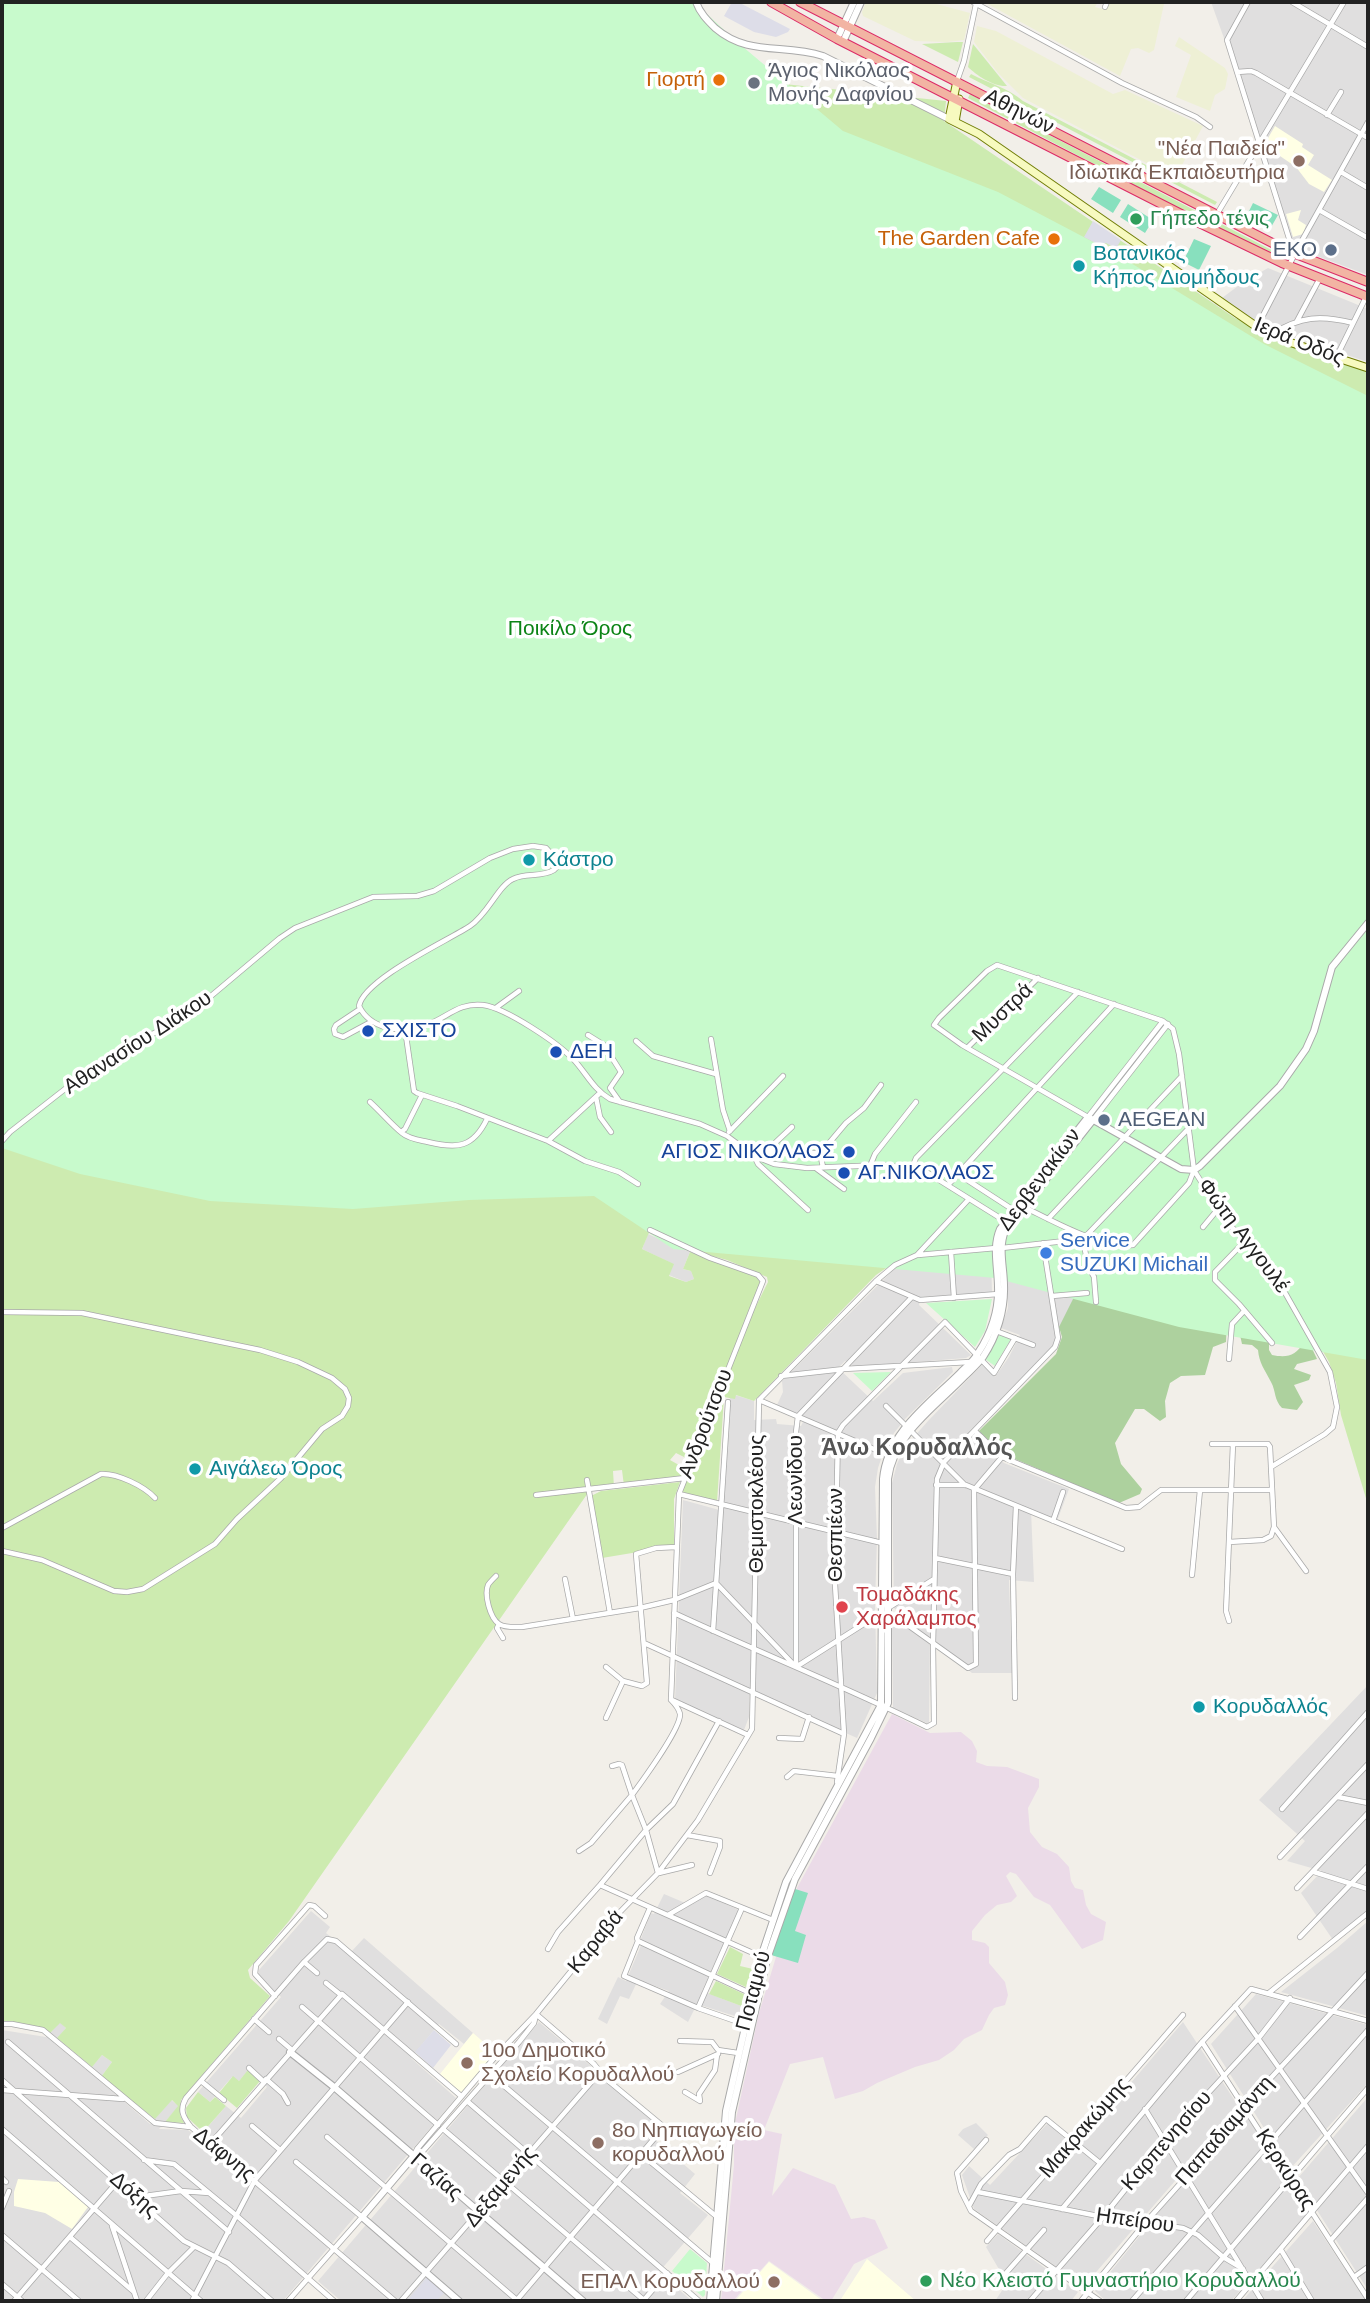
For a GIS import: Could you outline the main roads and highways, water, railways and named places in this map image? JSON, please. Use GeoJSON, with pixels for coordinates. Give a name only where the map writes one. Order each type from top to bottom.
{"type":"FeatureCollection","features":[{"type":"Feature","properties":{"kind":"highway","name":"Αθηνών"},"geometry":{"type":"LineString","coordinates":[[771,2],[840,41],[1289,266],[1368,297]]}},
{"type":"Feature","properties":{"kind":"highway","name":"Αθηνών"},"geometry":{"type":"LineString","coordinates":[[800,2],[1295,254],[1368,282]]}},
{"type":"Feature","properties":{"kind":"main road"},"geometry":{"type":"LineString","coordinates":[[956,100],[957,81]]}},
{"type":"Feature","properties":{"kind":"main road","name":"Ιερά Οδός"},"geometry":{"type":"LineString","coordinates":[[956,100],[952,121],[989,141],[1257,327],[1272,335],[1368,368]]}},
{"type":"Feature","properties":{"kind":"place","name":"Γιορτή"},"geometry":{"type":"Point","coordinates":[719,80]}},
{"type":"Feature","properties":{"kind":"place","name":"Άγιος Νικόλαος Μονής Δαφνίου"},"geometry":{"type":"Point","coordinates":[754,83]}},
{"type":"Feature","properties":{"kind":"place","name":"\"Νέα Παιδεία\" Ιδιωτικά Εκπαιδευτήρια"},"geometry":{"type":"Point","coordinates":[1299,161]}},
{"type":"Feature","properties":{"kind":"place","name":"Γήπεδο τένις"},"geometry":{"type":"Point","coordinates":[1136,219]}},
{"type":"Feature","properties":{"kind":"place","name":"The Garden Cafe"},"geometry":{"type":"Point","coordinates":[1054,239]}},
{"type":"Feature","properties":{"kind":"place","name":"EKO"},"geometry":{"type":"Point","coordinates":[1331,250]}},
{"type":"Feature","properties":{"kind":"place","name":"Βοτανικός Κήπος Διομήδους"},"geometry":{"type":"Point","coordinates":[1079,266]}},
{"type":"Feature","properties":{"kind":"place","name":"Κάστρο"},"geometry":{"type":"Point","coordinates":[529,860]}},
{"type":"Feature","properties":{"kind":"place","name":"ΣΧΙΣΤΟ"},"geometry":{"type":"Point","coordinates":[368,1031]}},
{"type":"Feature","properties":{"kind":"place","name":"ΔΕΗ"},"geometry":{"type":"Point","coordinates":[556,1052]}},
{"type":"Feature","properties":{"kind":"place","name":"AEGEAN"},"geometry":{"type":"Point","coordinates":[1104,1120]}},
{"type":"Feature","properties":{"kind":"place","name":"ΑΓΙΟΣ ΝΙΚΟΛΑΟΣ"},"geometry":{"type":"Point","coordinates":[849,1152]}},
{"type":"Feature","properties":{"kind":"place","name":"ΑΓ.ΝΙΚΟΛΑΟΣ"},"geometry":{"type":"Point","coordinates":[844,1173]}},
{"type":"Feature","properties":{"kind":"place","name":"Service SUZUKI Michail"},"geometry":{"type":"Point","coordinates":[1046,1253]}},
{"type":"Feature","properties":{"kind":"place","name":"Αιγάλεω Όρος"},"geometry":{"type":"Point","coordinates":[195,1469]}},
{"type":"Feature","properties":{"kind":"place","name":"Τομαδάκης Χαράλαμπος"},"geometry":{"type":"Point","coordinates":[842,1607]}},
{"type":"Feature","properties":{"kind":"place","name":"Κορυδαλλός"},"geometry":{"type":"Point","coordinates":[1199,1707]}},
{"type":"Feature","properties":{"kind":"place","name":"10ο Δημοτικό Σχολείο Κορυδαλλού"},"geometry":{"type":"Point","coordinates":[467,2063]}},
{"type":"Feature","properties":{"kind":"place","name":"8ο Νηπιαγωγείο κορυδαλλού"},"geometry":{"type":"Point","coordinates":[598,2143]}},
{"type":"Feature","properties":{"kind":"place","name":"Νέο Κλειστό Γυμναστήριο Κορυδαλλού"},"geometry":{"type":"Point","coordinates":[926,2281]}},
{"type":"Feature","properties":{"kind":"place","name":"ΕΠΑΛ Κορυδαλλού"},"geometry":{"type":"Point","coordinates":[774,2282]}},
{"type":"Feature","properties":{"kind":"district","name":"Άνω Κορυδαλλός"},"geometry":{"type":"Point","coordinates":[917,1449]}},
{"type":"Feature","properties":{"kind":"park label","name":"Ποικίλο Όρος"},"geometry":{"type":"Point","coordinates":[570,629]}}]}
